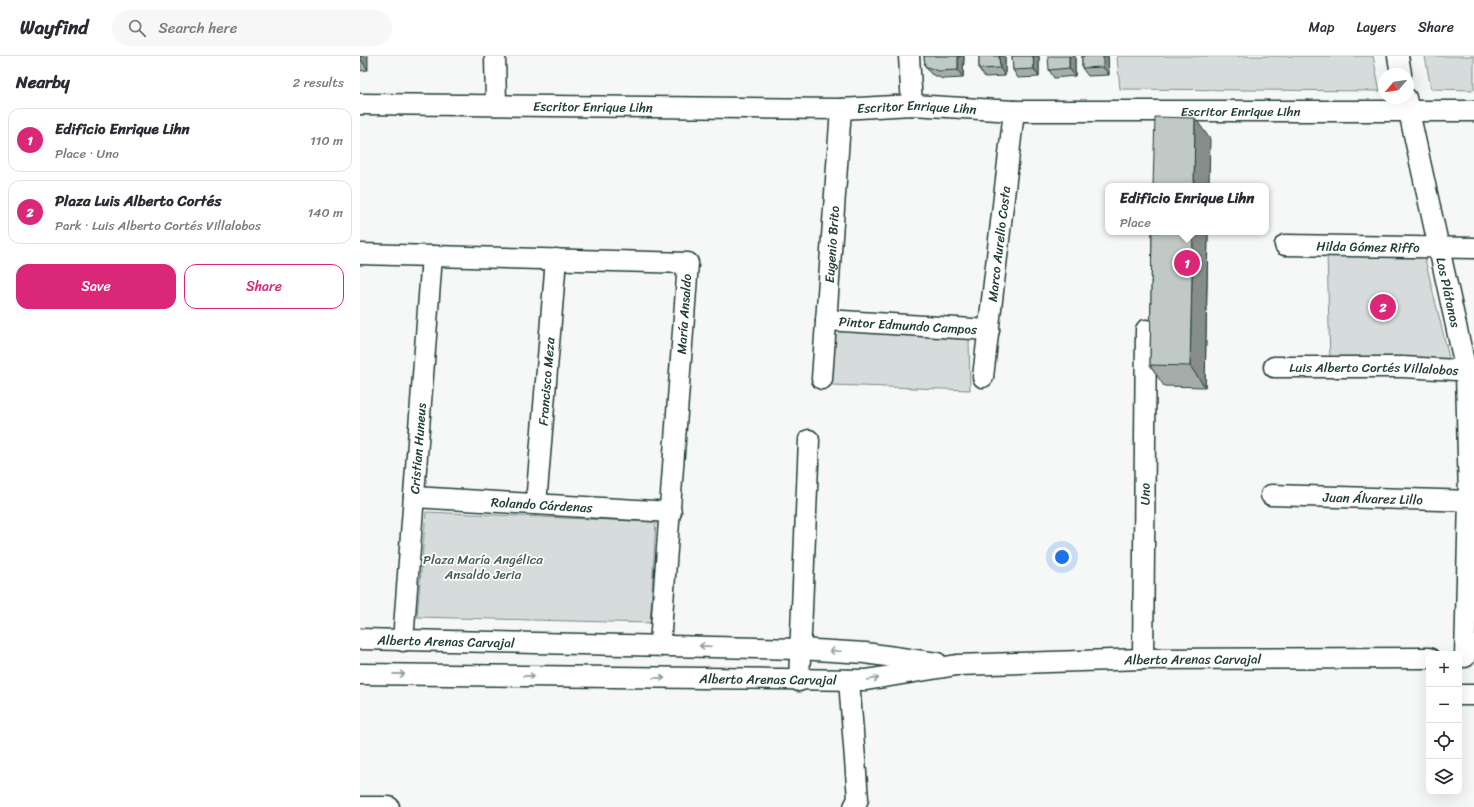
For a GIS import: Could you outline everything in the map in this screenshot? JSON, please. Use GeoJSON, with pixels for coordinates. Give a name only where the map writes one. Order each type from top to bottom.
{"type":"FeatureCollection","features":[{"type":"Feature","properties":{"kind":"street"},"geometry":{"type":"LineString","coordinates":[[495,56],[496,105]]}},
{"type":"Feature","properties":{"kind":"street"},"geometry":{"type":"LineString","coordinates":[[909,56],[912,105]]}},
{"type":"Feature","properties":{"kind":"street"},"geometry":{"type":"LineString","coordinates":[[1398,56],[1401,68]]}},
{"type":"Feature","properties":{"kind":"street","name":"Escritor Enrique Lihn"},"geometry":{"type":"LineString","coordinates":[[360,104],[841,109],[912,105],[1014,111],[1407,104],[1474,111]]}},
{"type":"Feature","properties":{"kind":"street","name":"Los Plátanos"},"geometry":{"type":"LineString","coordinates":[[1407,104],[1439,247],[1470,371],[1471,501],[1466,658]]}},
{"type":"Feature","properties":{"kind":"street","name":"Eugenio Brito"},"geometry":{"type":"LineString","coordinates":[[822,379],[841,109]]}},
{"type":"Feature","properties":{"kind":"street","name":"Marco Aurelio Costa"},"geometry":{"type":"LineString","coordinates":[[984,377],[1014,111]]}},
{"type":"Feature","properties":{"kind":"street","name":"Hilda Gómez Riffo"},"geometry":{"type":"LineString","coordinates":[[1285,244],[1474,248]]}},
{"type":"Feature","properties":{"kind":"street","name":"María Ansaldo"},"geometry":{"type":"LineString","coordinates":[[360,254],[688,263],[671,512],[660,644]]}},
{"type":"Feature","properties":{"kind":"street","name":"Cristian Huneus"},"geometry":{"type":"LineString","coordinates":[[403,641],[432,256]]}},
{"type":"Feature","properties":{"kind":"street","name":"Francisco Meza"},"geometry":{"type":"LineString","coordinates":[[536,504],[556,259]]}},
{"type":"Feature","properties":{"kind":"street","name":"Pintor Edmundo Campos"},"geometry":{"type":"LineString","coordinates":[[826,320],[989,330]]}},
{"type":"Feature","properties":{"kind":"street","name":"Uno"},"geometry":{"type":"LineString","coordinates":[[1143,658],[1146,330]]}},
{"type":"Feature","properties":{"kind":"street","name":"Luis Alberto Cortés Villalobos"},"geometry":{"type":"LineString","coordinates":[[1274,367],[1403,367],[1470,371]]}},
{"type":"Feature","properties":{"kind":"street"},"geometry":{"type":"LineString","coordinates":[[799,681],[799,649],[809,440]]}},
{"type":"Feature","properties":{"kind":"street","name":"Juan Álvarez Lillo"},"geometry":{"type":"LineString","coordinates":[[1271,495],[1471,501]]}},
{"type":"Feature","properties":{"kind":"street","name":"Rolando Cárdenas"},"geometry":{"type":"LineString","coordinates":[[414,497],[671,512]]}},
{"type":"Feature","properties":{"kind":"street","name":"Alberto Arenas Carvajal"},"geometry":{"type":"LineString","coordinates":[[360,639],[580,644],[660,644],[799,649],[865,653],[957,665]]}},
{"type":"Feature","properties":{"kind":"street"},"geometry":{"type":"LineString","coordinates":[[577,676],[580,644]]}},
{"type":"Feature","properties":{"kind":"street","name":"Alberto Arenas Carvajal"},"geometry":{"type":"LineString","coordinates":[[360,674],[577,676],[799,681],[866,680],[957,665],[1143,658],[1426,658]]}},
{"type":"Feature","properties":{"kind":"street"},"geometry":{"type":"LineString","coordinates":[[850,680],[858,799],[854,807]]}},
{"type":"Feature","properties":{"kind":"street"},"geometry":{"type":"LineString","coordinates":[[1462,695],[1474,695]]}},
{"type":"Feature","properties":{"kind":"street"},"geometry":{"type":"LineString","coordinates":[[360,807],[389,807]]}},
{"type":"Feature","properties":{"kind":"green space"},"geometry":{"type":"Polygon","coordinates":[[[1117,56],[1373,56],[1378,81],[1378,91],[1120,89],[1117,56]]]}},
{"type":"Feature","properties":{"kind":"green space"},"geometry":{"type":"Polygon","coordinates":[[[1425,56],[1474,56],[1474,90],[1431,89],[1425,56]]]}},
{"type":"Feature","properties":{"kind":"green space"},"geometry":{"type":"Polygon","coordinates":[[[1423,251],[1450,362],[1330,362],[1327,252],[1423,251]]]}},
{"type":"Feature","properties":{"kind":"green space"},"geometry":{"type":"Polygon","coordinates":[[[835,329],[969,338],[970,390],[832,385],[835,329]]]}},
{"type":"Feature","properties":{"kind":"green space","name":"Plaza María Angélica Ansaldo Jeria"},"geometry":{"type":"Polygon","coordinates":[[[426,512],[656,522],[650,623],[417,617],[426,512]]]}},
{"type":"Feature","properties":{"kind":"building"},"geometry":{"type":"Polygon","coordinates":[[[924,56],[958,56],[958,70],[938,71],[925,66],[924,56]]]}},
{"type":"Feature","properties":{"kind":"building"},"geometry":{"type":"Polygon","coordinates":[[[979,56],[999,56],[1000,68],[979,69],[979,56]]]}},
{"type":"Feature","properties":{"kind":"building"},"geometry":{"type":"Polygon","coordinates":[[[1012,56],[1033,56],[1034,69],[1013,70],[1012,56]]]}},
{"type":"Feature","properties":{"kind":"building"},"geometry":{"type":"Polygon","coordinates":[[[1048,56],[1069,56],[1069,68],[1049,70],[1048,56]]]}},
{"type":"Feature","properties":{"kind":"building"},"geometry":{"type":"Polygon","coordinates":[[[1082,56],[1103,56],[1103,67],[1082,68],[1082,56]]]}},
{"type":"Feature","properties":{"kind":"building"},"geometry":{"type":"Polygon","coordinates":[[[1155,117],[1195,118],[1194,183],[1153,183],[1155,117]]]}},
{"type":"Feature","properties":{"kind":"building"},"geometry":{"type":"Polygon","coordinates":[[[1152,235],[1193,235],[1190,366],[1150,365],[1152,235]]]}},
{"type":"Feature","properties":{"kind":"place","name":"Edificio Enrique Lihn"},"geometry":{"type":"Point","coordinates":[1187,263]}},
{"type":"Feature","properties":{"kind":"place","name":"Plaza Luis Alberto Cortés"},"geometry":{"type":"Point","coordinates":[1383,307]}}]}
